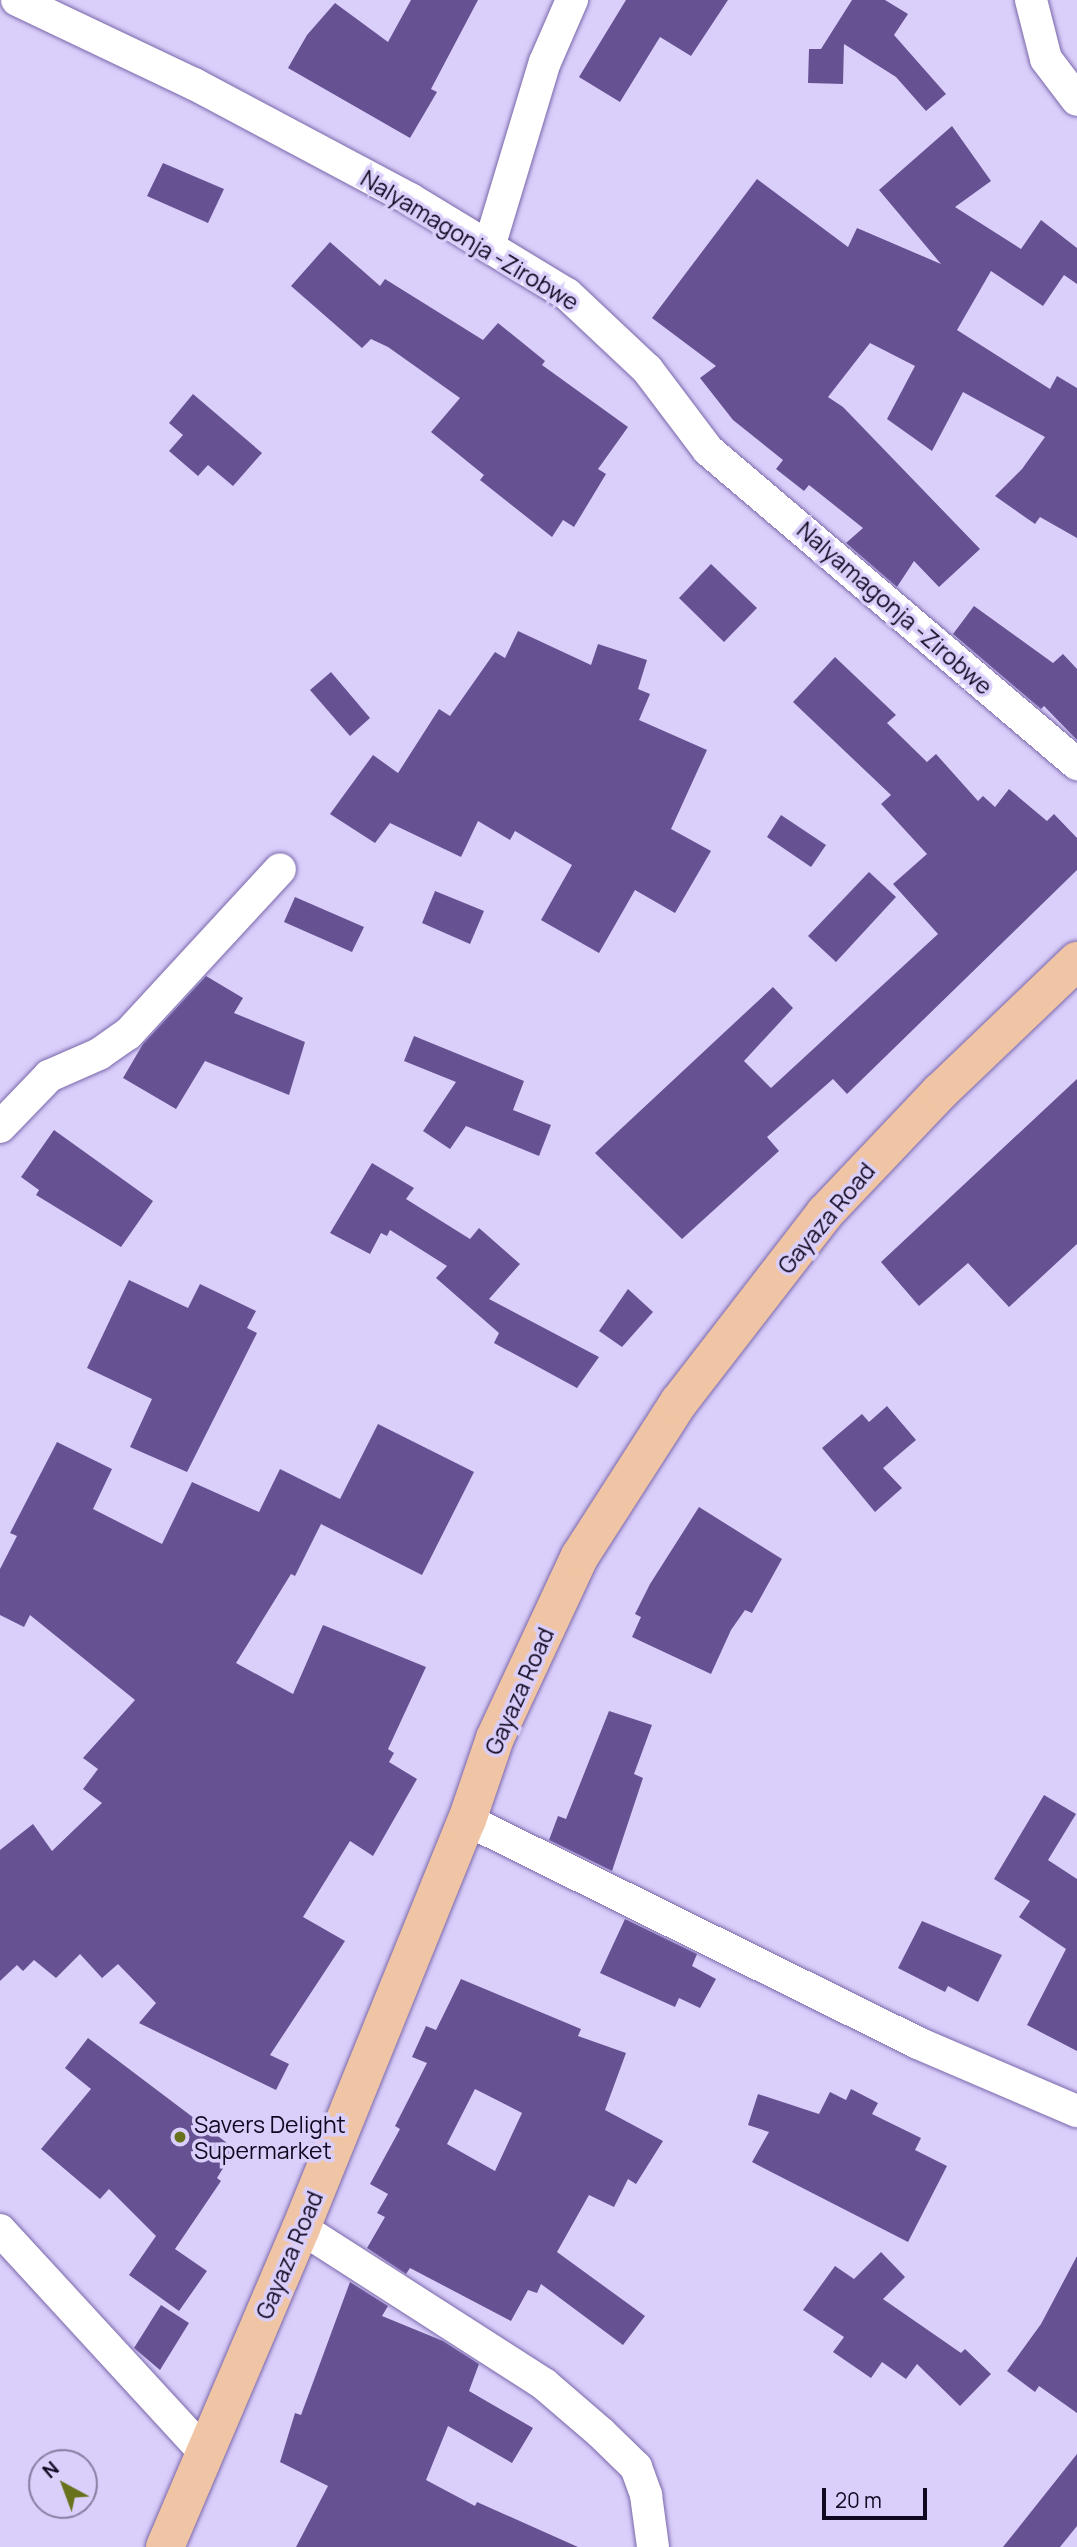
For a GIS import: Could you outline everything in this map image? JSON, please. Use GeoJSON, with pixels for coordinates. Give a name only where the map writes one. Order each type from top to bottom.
{"type":"FeatureCollection","features":[{"type":"Feature","properties":{"kind":"main road","name":"Gayaza Road"},"geometry":{"type":"LineString","coordinates":[[165,2547],[302,2228],[467,1820],[495,1738],[580,1556],[679,1402],[825,1213],[940,1092],[1077,961]]}},
{"type":"Feature","properties":{"kind":"street","name":"Nalyamagonja -Zirobwe"},"geometry":{"type":"LineString","coordinates":[[17,0],[206,91],[410,199],[567,294],[647,369],[708,450],[1077,764]]}},
{"type":"Feature","properties":{"kind":"street"},"geometry":{"type":"LineString","coordinates":[[489,247],[545,62],[572,0]]}},
{"type":"Feature","properties":{"kind":"street"},"geometry":{"type":"LineString","coordinates":[[1031,0],[1046,59],[1077,100]]}},
{"type":"Feature","properties":{"kind":"street"},"geometry":{"type":"LineString","coordinates":[[0,1127],[49,1076],[99,1054],[128,1034],[280,869]]}},
{"type":"Feature","properties":{"kind":"street"},"geometry":{"type":"LineString","coordinates":[[467,1820],[918,2043],[1077,2111]]}},
{"type":"Feature","properties":{"kind":"street"},"geometry":{"type":"LineString","coordinates":[[302,2228],[544,2384],[601,2433],[636,2467],[646,2496],[653,2547]]}},
{"type":"Feature","properties":{"kind":"street"},"geometry":{"type":"LineString","coordinates":[[0,2230],[204,2452]]}},
{"type":"Feature","properties":{"kind":"building"},"geometry":{"type":"Polygon","coordinates":[[[411,0],[478,0],[431,89],[437,92],[410,138],[288,68],[307,35],[335,3],[388,42],[411,0]]]}},
{"type":"Feature","properties":{"kind":"building"},"geometry":{"type":"Polygon","coordinates":[[[626,0],[728,0],[691,56],[660,37],[620,102],[579,77],[626,0]]]}},
{"type":"Feature","properties":{"kind":"building"},"geometry":{"type":"Polygon","coordinates":[[[852,0],[885,0],[908,14],[894,35],[946,94],[926,111],[896,77],[844,44],[843,84],[808,83],[809,49],[821,49],[852,0]]]}},
{"type":"Feature","properties":{"kind":"building"},"geometry":{"type":"Polygon","coordinates":[[[952,126],[991,181],[955,207],[1021,249],[1041,220],[1077,248],[1077,284],[1064,275],[1043,306],[991,271],[957,330],[1050,389],[1057,376],[1077,388],[1077,538],[1040,517],[1035,524],[995,496],[1022,469],[1045,437],[963,392],[932,451],[887,419],[915,366],[870,343],[828,397],[843,407],[980,549],[939,587],[914,561],[897,587],[846,543],[863,528],[809,485],[804,491],[776,469],[783,460],[733,420],[700,378],[716,366],[652,318],[757,179],[848,247],[857,228],[941,264],[879,190],[952,126]]]}},
{"type":"Feature","properties":{"kind":"building"},"geometry":{"type":"Polygon","coordinates":[[[163,163],[224,189],[208,223],[147,196],[163,163]]]}},
{"type":"Feature","properties":{"kind":"building"},"geometry":{"type":"Polygon","coordinates":[[[330,242],[380,286],[385,279],[483,340],[498,323],[545,361],[542,365],[628,427],[598,469],[606,474],[574,527],[563,520],[552,537],[480,480],[484,475],[431,432],[460,398],[388,347],[371,339],[362,348],[291,286],[330,242]]]}},
{"type":"Feature","properties":{"kind":"building"},"geometry":{"type":"Polygon","coordinates":[[[193,394],[262,453],[233,486],[208,465],[198,476],[169,451],[183,435],[169,423],[193,394]]]}},
{"type":"Feature","properties":{"kind":"building"},"geometry":{"type":"Polygon","coordinates":[[[711,564],[757,608],[724,642],[679,598],[711,564]]]}},
{"type":"Feature","properties":{"kind":"building"},"geometry":{"type":"Polygon","coordinates":[[[974,606],[1053,663],[1063,654],[1077,669],[1077,740],[1044,706],[1041,709],[953,634],[974,606]]]}},
{"type":"Feature","properties":{"kind":"building"},"geometry":{"type":"Polygon","coordinates":[[[518,631],[591,665],[598,644],[647,660],[638,689],[650,694],[639,720],[707,750],[671,829],[711,851],[675,913],[635,890],[599,953],[541,920],[572,865],[515,831],[510,840],[478,821],[461,857],[390,823],[375,843],[330,814],[373,755],[398,773],[439,709],[450,716],[495,652],[505,658],[518,631]]]}},
{"type":"Feature","properties":{"kind":"building"},"geometry":{"type":"Polygon","coordinates":[[[835,657],[896,715],[887,723],[927,762],[936,754],[978,801],[983,796],[995,807],[1009,789],[1047,821],[1054,814],[1077,838],[1077,870],[847,1094],[833,1079],[767,1137],[779,1151],[682,1239],[595,1153],[773,987],[793,1008],[744,1061],[771,1088],[938,934],[893,884],[927,854],[881,804],[891,795],[793,702],[835,657]]]}},
{"type":"Feature","properties":{"kind":"building"},"geometry":{"type":"Polygon","coordinates":[[[331,672],[370,718],[350,736],[310,690],[331,672]]]}},
{"type":"Feature","properties":{"kind":"building"},"geometry":{"type":"Polygon","coordinates":[[[781,815],[826,845],[811,867],[767,837],[781,815]]]}},
{"type":"Feature","properties":{"kind":"building"},"geometry":{"type":"Polygon","coordinates":[[[869,872],[896,897],[836,962],[808,936],[869,872]]]}},
{"type":"Feature","properties":{"kind":"building"},"geometry":{"type":"Polygon","coordinates":[[[435,891],[484,911],[470,944],[422,923],[435,891]]]}},
{"type":"Feature","properties":{"kind":"building"},"geometry":{"type":"Polygon","coordinates":[[[295,897],[364,927],[352,952],[284,922],[295,897]]]}},
{"type":"Feature","properties":{"kind":"building"},"geometry":{"type":"Polygon","coordinates":[[[206,976],[243,998],[234,1013],[305,1042],[289,1095],[205,1061],[176,1109],[123,1078],[143,1044],[206,976]]]}},
{"type":"Feature","properties":{"kind":"building"},"geometry":{"type":"Polygon","coordinates":[[[414,1036],[524,1081],[513,1110],[551,1125],[539,1156],[466,1126],[450,1149],[423,1131],[456,1082],[404,1061],[414,1036]]]}},
{"type":"Feature","properties":{"kind":"building"},"geometry":{"type":"Polygon","coordinates":[[[1077,1079],[1077,1244],[1009,1307],[968,1263],[919,1306],[881,1262],[1077,1079]]]}},
{"type":"Feature","properties":{"kind":"building"},"geometry":{"type":"Polygon","coordinates":[[[54,1130],[153,1201],[121,1247],[36,1195],[39,1190],[21,1177],[54,1130]]]}},
{"type":"Feature","properties":{"kind":"building"},"geometry":{"type":"Polygon","coordinates":[[[372,1163],[414,1188],[406,1199],[470,1239],[479,1228],[520,1264],[489,1299],[599,1357],[577,1388],[494,1343],[499,1333],[436,1278],[447,1266],[390,1230],[387,1236],[381,1233],[370,1254],[330,1233],[372,1163]]]}},
{"type":"Feature","properties":{"kind":"building"},"geometry":{"type":"Polygon","coordinates":[[[129,1280],[188,1308],[200,1284],[256,1311],[247,1328],[257,1333],[187,1472],[130,1447],[152,1399],[87,1368],[129,1280]]]}},
{"type":"Feature","properties":{"kind":"building"},"geometry":{"type":"Polygon","coordinates":[[[628,1289],[653,1312],[622,1347],[599,1331],[628,1289]]]}},
{"type":"Feature","properties":{"kind":"building"},"geometry":{"type":"Polygon","coordinates":[[[887,1406],[916,1440],[883,1468],[902,1488],[875,1512],[822,1448],[862,1414],[869,1422],[887,1406]]]}},
{"type":"Feature","properties":{"kind":"building"},"geometry":{"type":"Polygon","coordinates":[[[378,1424],[474,1472],[422,1575],[321,1524],[295,1576],[291,1574],[236,1663],[293,1694],[323,1625],[426,1667],[388,1749],[394,1753],[389,1762],[417,1779],[373,1856],[350,1841],[303,1917],[345,1941],[270,2055],[289,2064],[276,2090],[139,2023],[156,2003],[118,1964],[102,1978],[80,1954],[56,1978],[34,1960],[23,1971],[17,1965],[0,1981],[0,1850],[33,1824],[52,1851],[102,1803],[83,1789],[98,1769],[83,1758],[135,1700],[30,1615],[24,1627],[0,1615],[0,1569],[17,1536],[10,1533],[57,1442],[112,1469],[93,1509],[162,1544],[192,1482],[259,1512],[280,1469],[340,1499],[378,1424]]]}},
{"type":"Feature","properties":{"kind":"building"},"geometry":{"type":"Polygon","coordinates":[[[699,1507],[782,1559],[752,1613],[745,1610],[731,1630],[711,1674],[632,1637],[641,1617],[635,1614],[650,1584],[699,1507]]]}},
{"type":"Feature","properties":{"kind":"building"},"geometry":{"type":"Polygon","coordinates":[[[609,1711],[652,1725],[634,1774],[643,1778],[612,1871],[549,1840],[558,1816],[566,1819],[609,1711]]]}},
{"type":"Feature","properties":{"kind":"building"},"geometry":{"type":"Polygon","coordinates":[[[1044,1795],[1076,1814],[1048,1860],[1077,1879],[1077,2051],[1027,2025],[1066,1949],[1019,1917],[1030,1901],[994,1879],[1044,1795]]]}},
{"type":"Feature","properties":{"kind":"building"},"geometry":{"type":"Polygon","coordinates":[[[625,1919],[697,1954],[692,1966],[716,1979],[700,2008],[679,1998],[675,2007],[600,1973],[625,1919]]]}},
{"type":"Feature","properties":{"kind":"building"},"geometry":{"type":"Polygon","coordinates":[[[922,1921],[1002,1955],[978,2002],[948,1986],[945,1992],[898,1968],[922,1921]]]}},
{"type":"Feature","properties":{"kind":"building"},"geometry":{"type":"Polygon","coordinates":[[[461,1979],[581,2029],[578,2036],[626,2053],[605,2110],[663,2141],[636,2184],[628,2179],[614,2207],[589,2195],[557,2252],[645,2316],[623,2345],[541,2284],[537,2293],[528,2290],[511,2321],[410,2268],[406,2274],[367,2248],[385,2217],[377,2213],[388,2194],[370,2184],[400,2129],[395,2126],[427,2063],[412,2057],[426,2026],[436,2030],[461,1979]],[[475,2089],[447,2144],[495,2171],[522,2113],[475,2089]]]}},
{"type":"Feature","properties":{"kind":"building"},"geometry":{"type":"Polygon","coordinates":[[[88,2038],[235,2149],[217,2178],[221,2181],[175,2249],[207,2271],[179,2311],[129,2275],[156,2236],[109,2189],[100,2199],[41,2149],[91,2089],[65,2068],[88,2038]]]}},
{"type":"Feature","properties":{"kind":"building"},"geometry":{"type":"Polygon","coordinates":[[[851,2089],[878,2103],[872,2114],[921,2138],[915,2150],[947,2166],[908,2242],[752,2162],[769,2132],[748,2125],[758,2094],[819,2114],[830,2092],[846,2100],[851,2089]]]}},
{"type":"Feature","properties":{"kind":"building"},"geometry":{"type":"Polygon","coordinates":[[[881,2252],[905,2277],[883,2299],[961,2353],[965,2349],[991,2374],[960,2406],[917,2364],[906,2379],[882,2362],[871,2378],[833,2352],[844,2337],[803,2310],[835,2266],[854,2279],[881,2252]]]}},
{"type":"Feature","properties":{"kind":"building"},"geometry":{"type":"Polygon","coordinates":[[[1077,2256],[1077,2413],[1039,2386],[1035,2392],[1007,2371],[1041,2324],[1077,2256]]]}},
{"type":"Feature","properties":{"kind":"building"},"geometry":{"type":"Polygon","coordinates":[[[350,2282],[388,2306],[382,2316],[443,2341],[479,2364],[469,2391],[533,2428],[512,2463],[448,2426],[426,2480],[475,2506],[477,2502],[578,2547],[296,2547],[328,2486],[280,2462],[295,2413],[301,2415],[350,2282]]]}},
{"type":"Feature","properties":{"kind":"building"},"geometry":{"type":"Polygon","coordinates":[[[161,2305],[189,2323],[160,2370],[134,2348],[161,2305]]]}},
{"type":"Feature","properties":{"kind":"building"},"geometry":{"type":"Polygon","coordinates":[[[1077,2454],[1077,2526],[1060,2547],[1003,2547],[1077,2454]]]}},
{"type":"Feature","properties":{"kind":"place","name":"Savers Delight Supermarket"},"geometry":{"type":"Point","coordinates":[180,2137]}}]}
